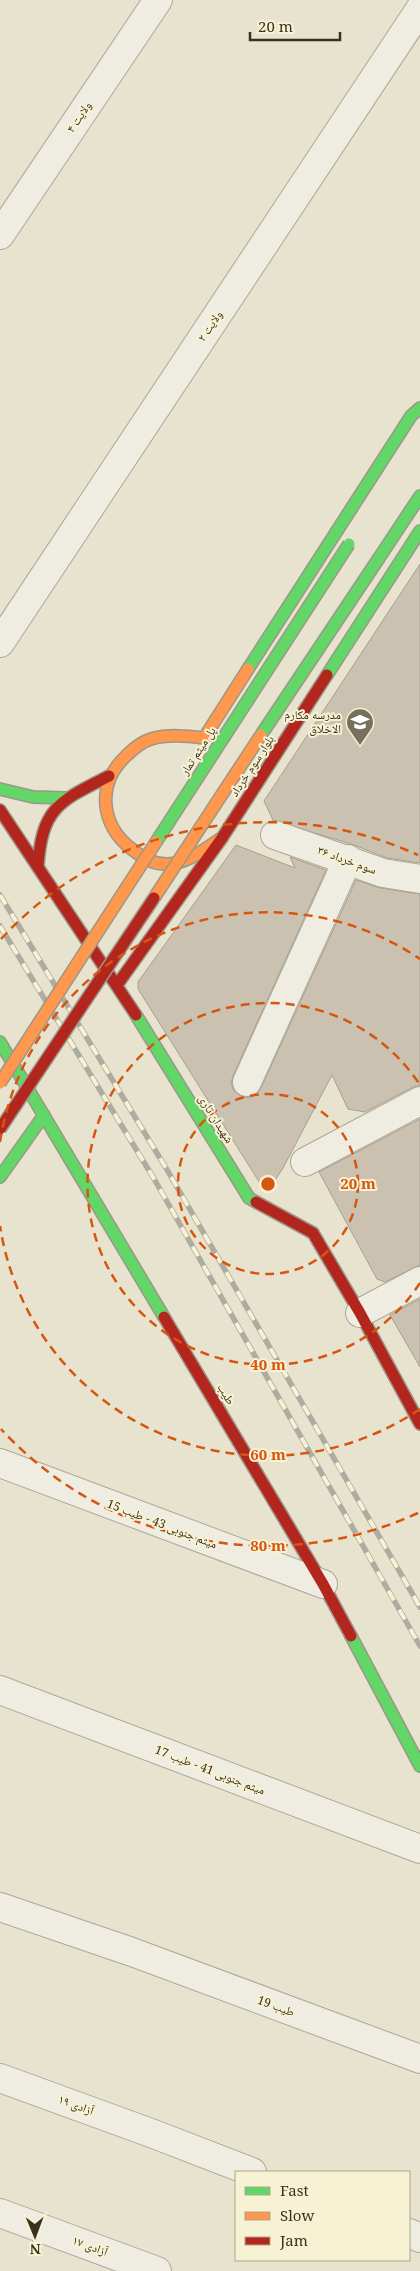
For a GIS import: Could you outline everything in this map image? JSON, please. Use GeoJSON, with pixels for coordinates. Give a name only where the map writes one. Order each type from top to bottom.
{"type":"FeatureCollection","features":[{"type":"Feature","properties":{"kind":"main road"},"geometry":{"type":"LineString","coordinates":[[222,838],[196,855],[181,862],[167,864],[152,863],[131,851],[118,838],[109,823],[104,800],[109,776],[120,760],[143,742],[170,735],[204,738],[411,416],[420,408]]}},
{"type":"Feature","properties":{"kind":"main road"},"geometry":{"type":"LineString","coordinates":[[0,1129],[420,496]]}},
{"type":"Feature","properties":{"kind":"main road","name":"بلوار سوم خرداد"},"geometry":{"type":"LineString","coordinates":[[117,985],[222,838],[420,531]]}},
{"type":"Feature","properties":{"kind":"main road","name":"پل میثم تمار"},"geometry":{"type":"LineString","coordinates":[[0,1083],[352,540]]}},
{"type":"Feature","properties":{"kind":"main road"},"geometry":{"type":"LineString","coordinates":[[38,866],[38,843],[46,818],[66,798],[109,776]]}},
{"type":"Feature","properties":{"kind":"main road"},"geometry":{"type":"LineString","coordinates":[[0,789],[20,796],[43,800],[66,798]]}},
{"type":"Feature","properties":{"kind":"main road","name":"شهیدان تاری"},"geometry":{"type":"LineString","coordinates":[[0,810],[117,985],[249,1198],[313,1234],[360,1313],[420,1424]]}},
{"type":"Feature","properties":{"kind":"main road","name":"طیب"},"geometry":{"type":"LineString","coordinates":[[1,1049],[44,1115],[323,1584],[420,1766]]}},
{"type":"Feature","properties":{"kind":"main road"},"geometry":{"type":"LineString","coordinates":[[0,1177],[44,1115]]}},
{"type":"Feature","properties":{"kind":"street","name":"ولایت ۴"},"geometry":{"type":"LineString","coordinates":[[0,235],[158,0]]}},
{"type":"Feature","properties":{"kind":"street","name":"ولایت ۲"},"geometry":{"type":"LineString","coordinates":[[0,644],[420,9]]}},
{"type":"Feature","properties":{"kind":"street","name":"سوم خرداد ۳۶"},"geometry":{"type":"LineString","coordinates":[[275,835],[348,859],[383,873],[420,879]]}},
{"type":"Feature","properties":{"kind":"street"},"geometry":{"type":"LineString","coordinates":[[247,1082],[348,859]]}},
{"type":"Feature","properties":{"kind":"street"},"geometry":{"type":"LineString","coordinates":[[305,1162],[420,1101]]}},
{"type":"Feature","properties":{"kind":"street"},"geometry":{"type":"LineString","coordinates":[[360,1313],[420,1281]]}},
{"type":"Feature","properties":{"kind":"street","name":"میثم جنوبی 43 - طیب 15"},"geometry":{"type":"LineString","coordinates":[[0,1463],[323,1584]]}},
{"type":"Feature","properties":{"kind":"street","name":"میثم جنوبی 41 - طیب 17"},"geometry":{"type":"LineString","coordinates":[[0,1690],[420,1849]]}},
{"type":"Feature","properties":{"kind":"street","name":"طیب 19"},"geometry":{"type":"LineString","coordinates":[[0,1907],[132,1952],[420,2059]]}},
{"type":"Feature","properties":{"kind":"street","name":"آزادی ۱۹"},"geometry":{"type":"LineString","coordinates":[[0,2078],[249,2171]]}},
{"type":"Feature","properties":{"kind":"street","name":"آزادی ۱۷"},"geometry":{"type":"LineString","coordinates":[[0,2213],[155,2270]]}},
{"type":"Feature","properties":{"kind":"building","name":"مدرسه مکارم الاخلاق"},"geometry":{"type":"Polygon","coordinates":[[[420,564],[420,863],[387,858],[354,845],[273,820],[264,801],[420,564]]]}},
{"type":"Feature","properties":{"kind":"building"},"geometry":{"type":"Polygon","coordinates":[[[236,845],[295,868],[290,857],[326,870],[233,1076],[231,1083],[234,1091],[248,1098],[256,1095],[261,1088],[356,880],[380,888],[420,894],[420,1085],[365,1112],[348,1109],[332,1075],[283,1168],[268,1191],[263,1188],[138,989],[138,982],[236,845]]]}},
{"type":"Feature","properties":{"kind":"building"},"geometry":{"type":"Polygon","coordinates":[[[420,1119],[420,1265],[385,1282],[377,1279],[319,1172],[420,1119]]]}},
{"type":"Feature","properties":{"kind":"building"},"geometry":{"type":"Polygon","coordinates":[[[420,1299],[420,1367],[390,1315],[420,1299]]]}},
{"type":"Feature","properties":{"kind":"railway"},"geometry":{"type":"LineString","coordinates":[[0,895],[166,1168],[420,1607]]}},
{"type":"Feature","properties":{"kind":"railway"},"geometry":{"type":"LineString","coordinates":[[0,926],[153,1177],[420,1646]]}},
{"type":"Feature","properties":{"kind":"traffic: fast"},"geometry":{"type":"LineString","coordinates":[[248,669],[411,416],[420,408]]}},
{"type":"Feature","properties":{"kind":"traffic: fast"},"geometry":{"type":"LineString","coordinates":[[379,558],[420,496]]}},
{"type":"Feature","properties":{"kind":"traffic: fast"},"geometry":{"type":"LineString","coordinates":[[327,675],[420,531]]}},
{"type":"Feature","properties":{"kind":"traffic: fast"},"geometry":{"type":"LineString","coordinates":[[156,842],[349,544]]}},
{"type":"Feature","properties":{"kind":"traffic: fast"},"geometry":{"type":"LineString","coordinates":[[261,735],[379,558]]}},
{"type":"Feature","properties":{"kind":"traffic: fast"},"geometry":{"type":"LineString","coordinates":[[0,789],[33,797],[66,798]]}},
{"type":"Feature","properties":{"kind":"traffic: fast"},"geometry":{"type":"LineString","coordinates":[[136,1015],[249,1198],[256,1202]]}},
{"type":"Feature","properties":{"kind":"traffic: fast"},"geometry":{"type":"LineString","coordinates":[[0,1042],[164,1317]]}},
{"type":"Feature","properties":{"kind":"traffic: fast"},"geometry":{"type":"LineString","coordinates":[[0,1177],[44,1115]]}},
{"type":"Feature","properties":{"kind":"traffic: fast"},"geometry":{"type":"LineString","coordinates":[[351,1636],[420,1766]]}},
{"type":"Feature","properties":{"kind":"traffic: slow"},"geometry":{"type":"LineString","coordinates":[[222,838],[196,855],[182,861],[163,864],[149,860],[133,850],[114,829],[108,817],[106,792],[116,767],[131,751],[144,742],[157,737],[171,736],[204,738],[248,669]]}},
{"type":"Feature","properties":{"kind":"traffic: slow"},"geometry":{"type":"LineString","coordinates":[[154,898],[261,735]]}},
{"type":"Feature","properties":{"kind":"traffic: slow"},"geometry":{"type":"LineString","coordinates":[[0,1083],[156,842]]}},
{"type":"Feature","properties":{"kind":"traffic: jam"},"geometry":{"type":"LineString","coordinates":[[117,985],[222,838],[327,675]]}},
{"type":"Feature","properties":{"kind":"traffic: jam"},"geometry":{"type":"LineString","coordinates":[[38,866],[40,846],[49,818],[66,800],[109,776]]}},
{"type":"Feature","properties":{"kind":"traffic: jam"},"geometry":{"type":"LineString","coordinates":[[0,810],[136,1015]]}},
{"type":"Feature","properties":{"kind":"traffic: jam"},"geometry":{"type":"LineString","coordinates":[[0,1129],[154,898]]}},
{"type":"Feature","properties":{"kind":"traffic: jam"},"geometry":{"type":"LineString","coordinates":[[256,1202],[313,1233],[360,1313],[420,1424]]}},
{"type":"Feature","properties":{"kind":"traffic: jam"},"geometry":{"type":"LineString","coordinates":[[164,1317],[323,1584],[351,1636]]}},
{"type":"Feature","properties":{"kind":"place","name":"مدرسه مکارم الاخلاق"},"geometry":{"type":"Point","coordinates":[360,746]}}]}
